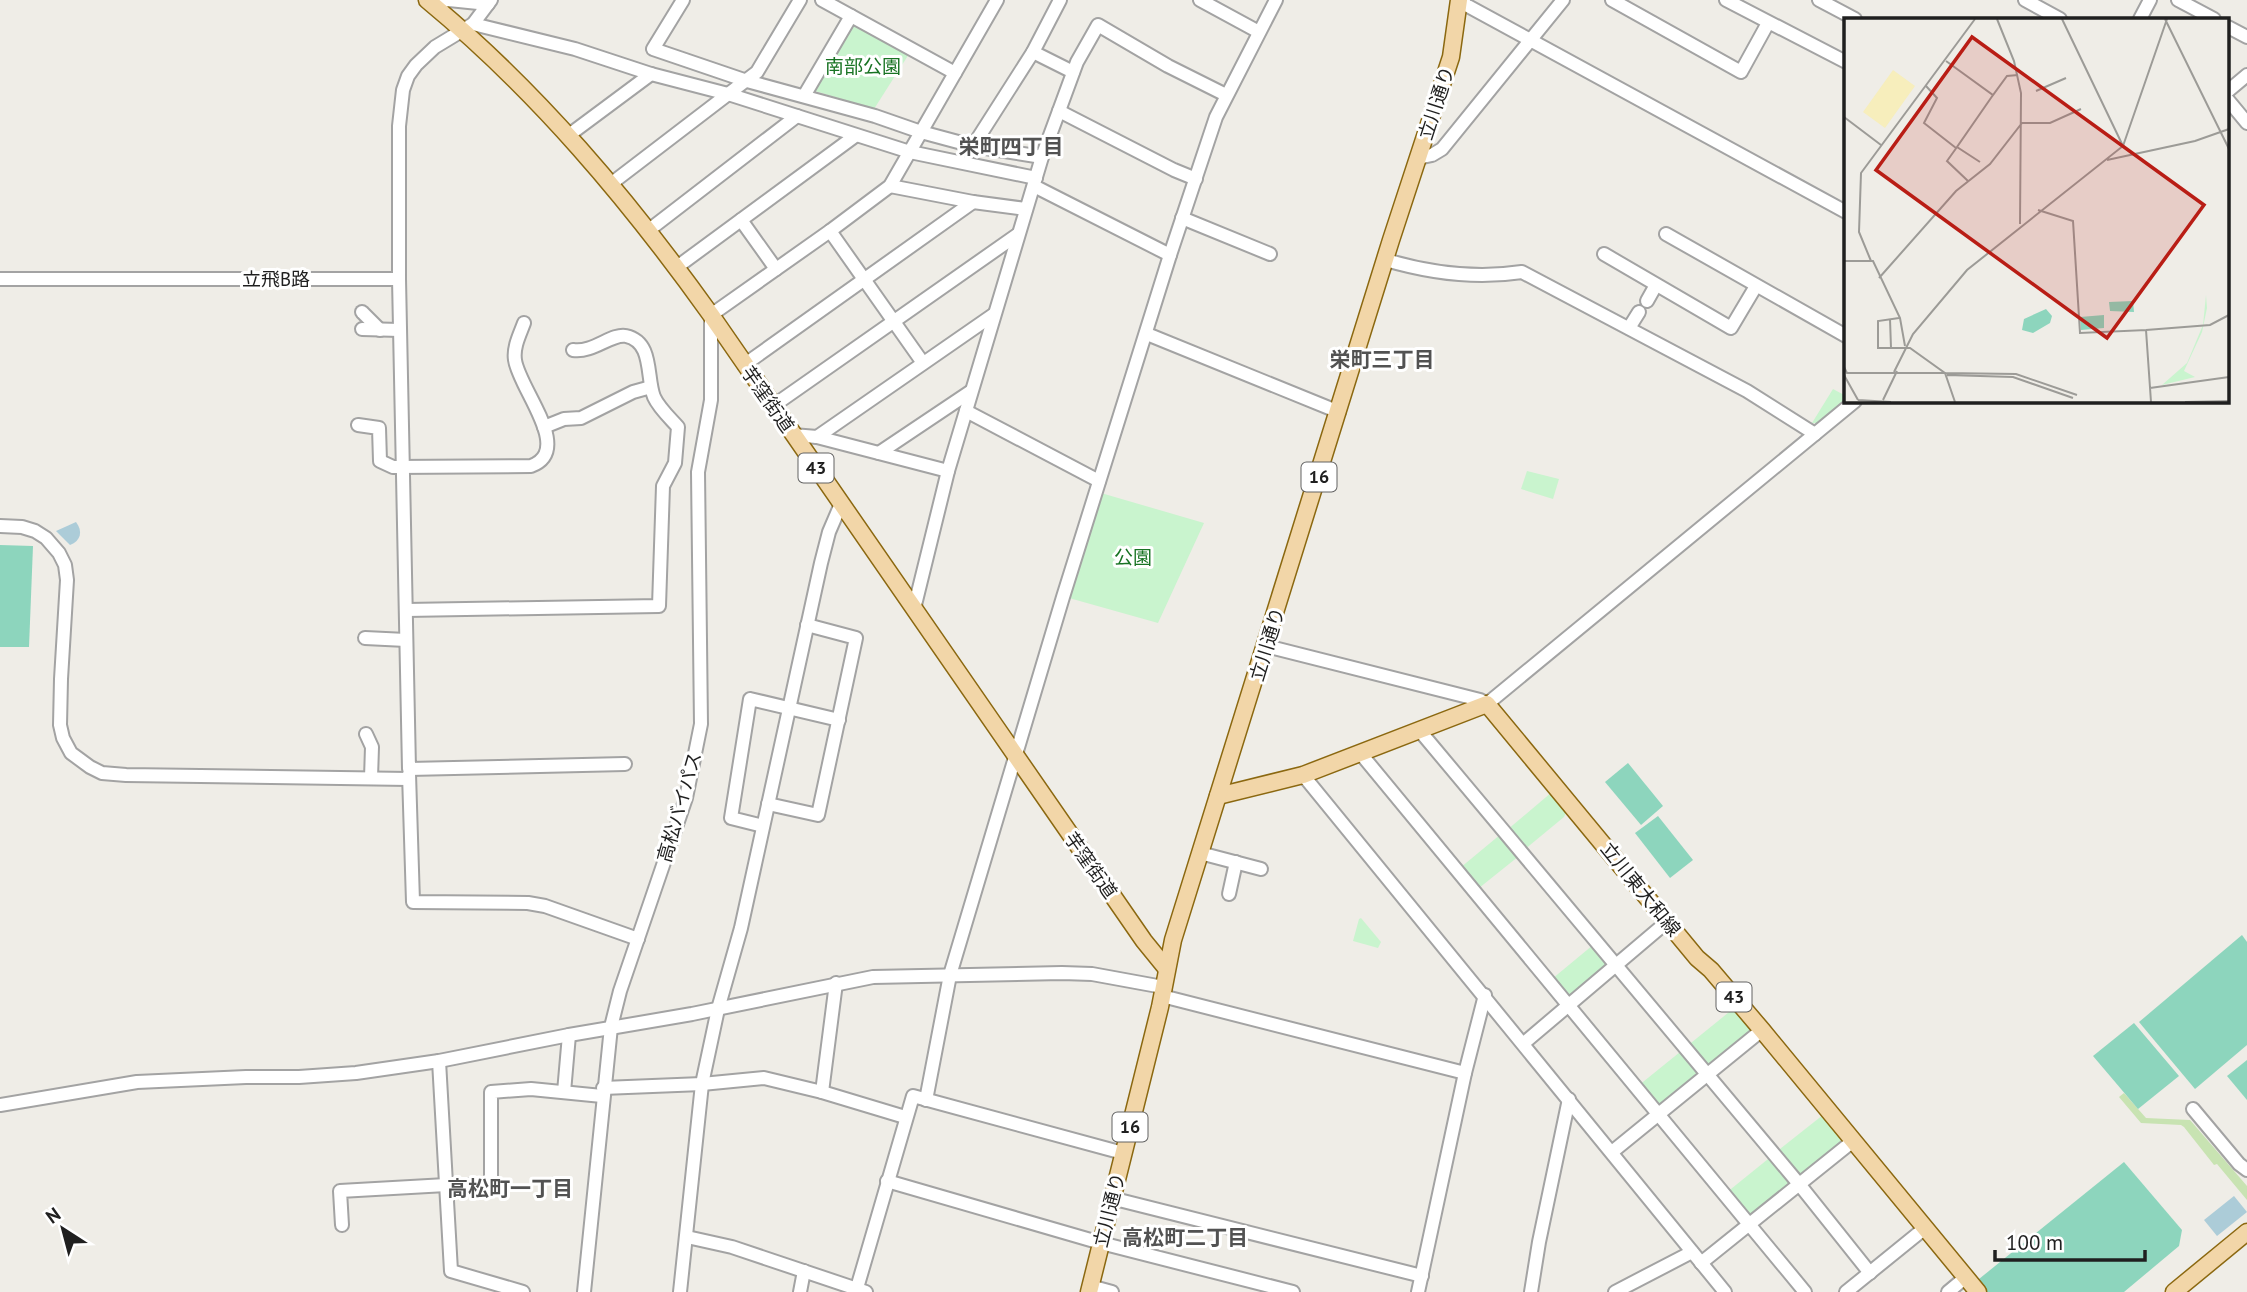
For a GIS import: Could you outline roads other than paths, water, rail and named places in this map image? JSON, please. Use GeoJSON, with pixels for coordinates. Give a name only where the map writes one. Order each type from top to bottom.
{"type":"FeatureCollection","features":[{"type":"Feature","properties":{"kind":"main road","name":"立川通り"},"geometry":{"type":"LineString","coordinates":[[1090,1289],[1167,968],[1200,853],[1451,57],[1461,0]]}},
{"type":"Feature","properties":{"kind":"main road","name":"芋窪街道"},"geometry":{"type":"LineString","coordinates":[[429,2],[468,27],[612,183],[649,230],[1149,948],[1167,968]]}},
{"type":"Feature","properties":{"kind":"main road"},"geometry":{"type":"LineString","coordinates":[[1218,796],[1303,775],[1488,704]]}},
{"type":"Feature","properties":{"kind":"main road","name":"立川東大和線"},"geometry":{"type":"LineString","coordinates":[[1488,704],[1978,1292]]}},
{"type":"Feature","properties":{"kind":"main road"},"geometry":{"type":"LineString","coordinates":[[2174,1292],[2247,1232]]}},
{"type":"Feature","properties":{"kind":"street"},"geometry":{"type":"LineString","coordinates":[[683,0],[653,49],[747,81],[875,116],[921,132],[973,145],[1042,156]]}},
{"type":"Feature","properties":{"kind":"street"},"geometry":{"type":"LineString","coordinates":[[612,183],[757,72],[800,0]]}},
{"type":"Feature","properties":{"kind":"street"},"geometry":{"type":"LineString","coordinates":[[822,0],[955,74]]}},
{"type":"Feature","properties":{"kind":"street"},"geometry":{"type":"LineString","coordinates":[[710,315],[890,186],[997,0]]}},
{"type":"Feature","properties":{"kind":"street"},"geometry":{"type":"LineString","coordinates":[[973,145],[1032,52],[1060,0]]}},
{"type":"Feature","properties":{"kind":"street"},"geometry":{"type":"LineString","coordinates":[[1200,0],[1259,32]]}},
{"type":"Feature","properties":{"kind":"street"},"geometry":{"type":"LineString","coordinates":[[926,1100],[950,975],[1170,255],[1216,117],[1276,0]]}},
{"type":"Feature","properties":{"kind":"street"},"geometry":{"type":"LineString","coordinates":[[1461,0],[1530,41],[1844,211]]}},
{"type":"Feature","properties":{"kind":"street"},"geometry":{"type":"LineString","coordinates":[[1418,158],[1432,155],[1442,149],[1563,0]]}},
{"type":"Feature","properties":{"kind":"street"},"geometry":{"type":"LineString","coordinates":[[1612,0],[1741,72],[1768,23]]}},
{"type":"Feature","properties":{"kind":"street"},"geometry":{"type":"LineString","coordinates":[[1726,0],[1844,61]]}},
{"type":"Feature","properties":{"kind":"street"},"geometry":{"type":"LineString","coordinates":[[1819,0],[1853,18]]}},
{"type":"Feature","properties":{"kind":"street"},"geometry":{"type":"LineString","coordinates":[[2025,0],[2058,18]]}},
{"type":"Feature","properties":{"kind":"street"},"geometry":{"type":"LineString","coordinates":[[2141,18],[2150,0]]}},
{"type":"Feature","properties":{"kind":"street"},"geometry":{"type":"LineString","coordinates":[[2178,0],[2212,18]]}},
{"type":"Feature","properties":{"kind":"street"},"geometry":{"type":"LineString","coordinates":[[429,2],[490,2]]}},
{"type":"Feature","properties":{"kind":"street"},"geometry":{"type":"LineString","coordinates":[[490,2],[468,27],[435,47],[416,65],[403,90],[399,126],[399,279],[413,902],[528,903],[545,906],[638,939]]}},
{"type":"Feature","properties":{"kind":"street"},"geometry":{"type":"LineString","coordinates":[[804,96],[851,16]]}},
{"type":"Feature","properties":{"kind":"street"},"geometry":{"type":"LineString","coordinates":[[914,609],[948,471],[1017,235],[1073,72],[1098,25],[1168,66],[1226,95]]}},
{"type":"Feature","properties":{"kind":"street"},"geometry":{"type":"LineString","coordinates":[[468,27],[575,49],[910,152],[1035,182],[1170,255]]}},
{"type":"Feature","properties":{"kind":"street"},"geometry":{"type":"LineString","coordinates":[[2230,28],[2247,37]]}},
{"type":"Feature","properties":{"kind":"street"},"geometry":{"type":"LineString","coordinates":[[1032,52],[1073,72]]}},
{"type":"Feature","properties":{"kind":"street"},"geometry":{"type":"LineString","coordinates":[[569,135],[651,74]]}},
{"type":"Feature","properties":{"kind":"street"},"geometry":{"type":"LineString","coordinates":[[2230,89],[2247,75]]}},
{"type":"Feature","properties":{"kind":"street"},"geometry":{"type":"LineString","coordinates":[[2230,102],[2247,123]]}},
{"type":"Feature","properties":{"kind":"street"},"geometry":{"type":"LineString","coordinates":[[1059,111],[1196,179]]}},
{"type":"Feature","properties":{"kind":"street"},"geometry":{"type":"LineString","coordinates":[[649,230],[797,116]]}},
{"type":"Feature","properties":{"kind":"street"},"geometry":{"type":"LineString","coordinates":[[677,267],[855,136]]}},
{"type":"Feature","properties":{"kind":"street"},"geometry":{"type":"LineString","coordinates":[[890,186],[1026,209]]}},
{"type":"Feature","properties":{"kind":"street"},"geometry":{"type":"LineString","coordinates":[[744,365],[973,202]]}},
{"type":"Feature","properties":{"kind":"street"},"geometry":{"type":"LineString","coordinates":[[1182,218],[1270,254]]}},
{"type":"Feature","properties":{"kind":"street"},"geometry":{"type":"LineString","coordinates":[[741,220],[776,269]]}},
{"type":"Feature","properties":{"kind":"street"},"geometry":{"type":"LineString","coordinates":[[830,231],[923,363]]}},
{"type":"Feature","properties":{"kind":"street"},"geometry":{"type":"LineString","coordinates":[[1666,234],[1844,335]]}},
{"type":"Feature","properties":{"kind":"street"},"geometry":{"type":"LineString","coordinates":[[773,406],[1017,235]]}},
{"type":"Feature","properties":{"kind":"street"},"geometry":{"type":"LineString","coordinates":[[1604,254],[1731,328],[1756,286]]}},
{"type":"Feature","properties":{"kind":"street"},"geometry":{"type":"LineString","coordinates":[[1386,260],[1452,274],[1494,276],[1522,272],[1748,391],[1815,434]]}},
{"type":"Feature","properties":{"kind":"street","name":"立飛B路"},"geometry":{"type":"LineString","coordinates":[[0,279],[399,279]]}},
{"type":"Feature","properties":{"kind":"street"},"geometry":{"type":"LineString","coordinates":[[1629,328],[1656,285]]}},
{"type":"Feature","properties":{"kind":"street"},"geometry":{"type":"LineString","coordinates":[[362,313],[380,330]]}},
{"type":"Feature","properties":{"kind":"street","name":"高松バイパス"},"geometry":{"type":"LineString","coordinates":[[584,1292],[611,1027],[686,798],[701,723],[698,472],[711,400],[710,315]]}},
{"type":"Feature","properties":{"kind":"street"},"geometry":{"type":"LineString","coordinates":[[817,437],[993,315]]}},
{"type":"Feature","properties":{"kind":"street"},"geometry":{"type":"LineString","coordinates":[[358,425],[379,428],[380,461],[404,468],[538,464],[546,455],[549,443],[516,369],[514,356],[524,323]]}},
{"type":"Feature","properties":{"kind":"street"},"geometry":{"type":"LineString","coordinates":[[362,329],[400,330]]}},
{"type":"Feature","properties":{"kind":"street"},"geometry":{"type":"LineString","coordinates":[[1147,334],[1339,412]]}},
{"type":"Feature","properties":{"kind":"street"},"geometry":{"type":"LineString","coordinates":[[406,610],[659,606],[663,485],[675,463],[678,427],[655,400],[646,352],[636,342],[626,336],[581,351],[573,350]]}},
{"type":"Feature","properties":{"kind":"street"},"geometry":{"type":"LineString","coordinates":[[544,427],[564,419],[581,418],[633,391],[651,387]]}},
{"type":"Feature","properties":{"kind":"street"},"geometry":{"type":"LineString","coordinates":[[879,453],[970,392]]}},
{"type":"Feature","properties":{"kind":"street"},"geometry":{"type":"LineString","coordinates":[[1266,646],[1488,704],[1854,402]]}},
{"type":"Feature","properties":{"kind":"street"},"geometry":{"type":"LineString","coordinates":[[966,411],[1099,481]]}},
{"type":"Feature","properties":{"kind":"street"},"geometry":{"type":"LineString","coordinates":[[793,435],[817,437],[948,471]]}},
{"type":"Feature","properties":{"kind":"street"},"geometry":{"type":"LineString","coordinates":[[680,1292],[702,1084],[718,1009],[741,928],[829,532],[841,504]]}},
{"type":"Feature","properties":{"kind":"street"},"geometry":{"type":"LineString","coordinates":[[0,526],[22,527],[35,531],[46,538],[65,565],[67,590],[60,725],[63,738],[71,752],[79,760],[102,773],[371,778],[625,764]]}},
{"type":"Feature","properties":{"kind":"street"},"geometry":{"type":"LineString","coordinates":[[768,804],[818,815],[839,720],[856,638],[807,625]]}},
{"type":"Feature","properties":{"kind":"street"},"geometry":{"type":"LineString","coordinates":[[365,638],[407,640]]}},
{"type":"Feature","properties":{"kind":"street"},"geometry":{"type":"LineString","coordinates":[[763,826],[731,818],[750,699],[839,720]]}},
{"type":"Feature","properties":{"kind":"street"},"geometry":{"type":"LineString","coordinates":[[1420,731],[1799,1184],[1870,1273]]}},
{"type":"Feature","properties":{"kind":"street"},"geometry":{"type":"LineString","coordinates":[[366,734],[372,747],[371,778]]}},
{"type":"Feature","properties":{"kind":"street"},"geometry":{"type":"LineString","coordinates":[[1361,754],[1805,1292]]}},
{"type":"Feature","properties":{"kind":"street"},"geometry":{"type":"LineString","coordinates":[[1303,775],[1725,1292]]}},
{"type":"Feature","properties":{"kind":"street"},"geometry":{"type":"LineString","coordinates":[[1200,853],[1261,869]]}},
{"type":"Feature","properties":{"kind":"street"},"geometry":{"type":"LineString","coordinates":[[1229,894],[1236,862]]}},
{"type":"Feature","properties":{"kind":"street"},"geometry":{"type":"LineString","coordinates":[[1524,1043],[1668,921]]}},
{"type":"Feature","properties":{"kind":"street"},"geometry":{"type":"LineString","coordinates":[[0,1105],[137,1082],[356,1073],[439,1061],[718,1009],[836,983],[873,977],[950,975],[1092,974],[1465,1073]]}},
{"type":"Feature","properties":{"kind":"street"},"geometry":{"type":"LineString","coordinates":[[822,1091],[836,983]]}},
{"type":"Feature","properties":{"kind":"street"},"geometry":{"type":"LineString","coordinates":[[1418,1292],[1465,1073],[1485,995]]}},
{"type":"Feature","properties":{"kind":"street"},"geometry":{"type":"LineString","coordinates":[[1614,1155],[1659,1114],[1762,1030]]}},
{"type":"Feature","properties":{"kind":"street"},"geometry":{"type":"LineString","coordinates":[[564,1092],[569,1035]]}},
{"type":"Feature","properties":{"kind":"street"},"geometry":{"type":"LineString","coordinates":[[439,1061],[451,1271],[523,1292]]}},
{"type":"Feature","properties":{"kind":"street"},"geometry":{"type":"LineString","coordinates":[[342,1226],[340,1191],[491,1185],[491,1092],[531,1089],[603,1092],[642,1086],[764,1078],[822,1091],[905,1117]]}},
{"type":"Feature","properties":{"kind":"street"},"geometry":{"type":"LineString","coordinates":[[687,1237],[732,1247],[862,1290],[887,1181],[913,1096],[1124,1153]]}},
{"type":"Feature","properties":{"kind":"street"},"geometry":{"type":"LineString","coordinates":[[1531,1292],[1569,1098]]}},
{"type":"Feature","properties":{"kind":"street"},"geometry":{"type":"LineString","coordinates":[[2193,1109],[2247,1170]]}},
{"type":"Feature","properties":{"kind":"street"},"geometry":{"type":"LineString","coordinates":[[1701,1263],[1853,1141]]}},
{"type":"Feature","properties":{"kind":"street"},"geometry":{"type":"LineString","coordinates":[[887,1181],[1101,1243],[1293,1292]]}},
{"type":"Feature","properties":{"kind":"street"},"geometry":{"type":"LineString","coordinates":[[1111,1198],[1422,1276]]}},
{"type":"Feature","properties":{"kind":"street"},"geometry":{"type":"LineString","coordinates":[[1846,1292],[1925,1228]]}},
{"type":"Feature","properties":{"kind":"street"},"geometry":{"type":"LineString","coordinates":[[1615,1292],[1692,1252]]}},
{"type":"Feature","properties":{"kind":"street"},"geometry":{"type":"LineString","coordinates":[[800,1292],[804,1270]]}},
{"type":"Feature","properties":{"kind":"street"},"geometry":{"type":"LineString","coordinates":[[1948,1292],[1966,1277]]}},
{"type":"Feature","properties":{"kind":"street"},"geometry":{"type":"LineString","coordinates":[[1090,1289],[1112,1292]]}},
{"type":"Feature","properties":{"kind":"water"},"geometry":{"type":"Polygon","coordinates":[[[76,522],[80,535],[77,541],[70,545],[56,531],[76,522]]]}},
{"type":"Feature","properties":{"kind":"water"},"geometry":{"type":"Polygon","coordinates":[[[2234,1196],[2247,1212],[2217,1236],[2204,1220],[2234,1196]]]}},
{"type":"Feature","properties":{"kind":"district","name":"栄町四丁目"},"geometry":{"type":"Point","coordinates":[1011,147]}},
{"type":"Feature","properties":{"kind":"district","name":"栄町三丁目"},"geometry":{"type":"Point","coordinates":[1382,360]}},
{"type":"Feature","properties":{"kind":"district","name":"高松町一丁目"},"geometry":{"type":"Point","coordinates":[510,1189]}},
{"type":"Feature","properties":{"kind":"district","name":"高松町二丁目"},"geometry":{"type":"Point","coordinates":[1185,1238]}},
{"type":"Feature","properties":{"kind":"park label","name":"南部公園"},"geometry":{"type":"Point","coordinates":[863,66]}},
{"type":"Feature","properties":{"kind":"park label","name":"公園"},"geometry":{"type":"Point","coordinates":[1133,557]}}]}
